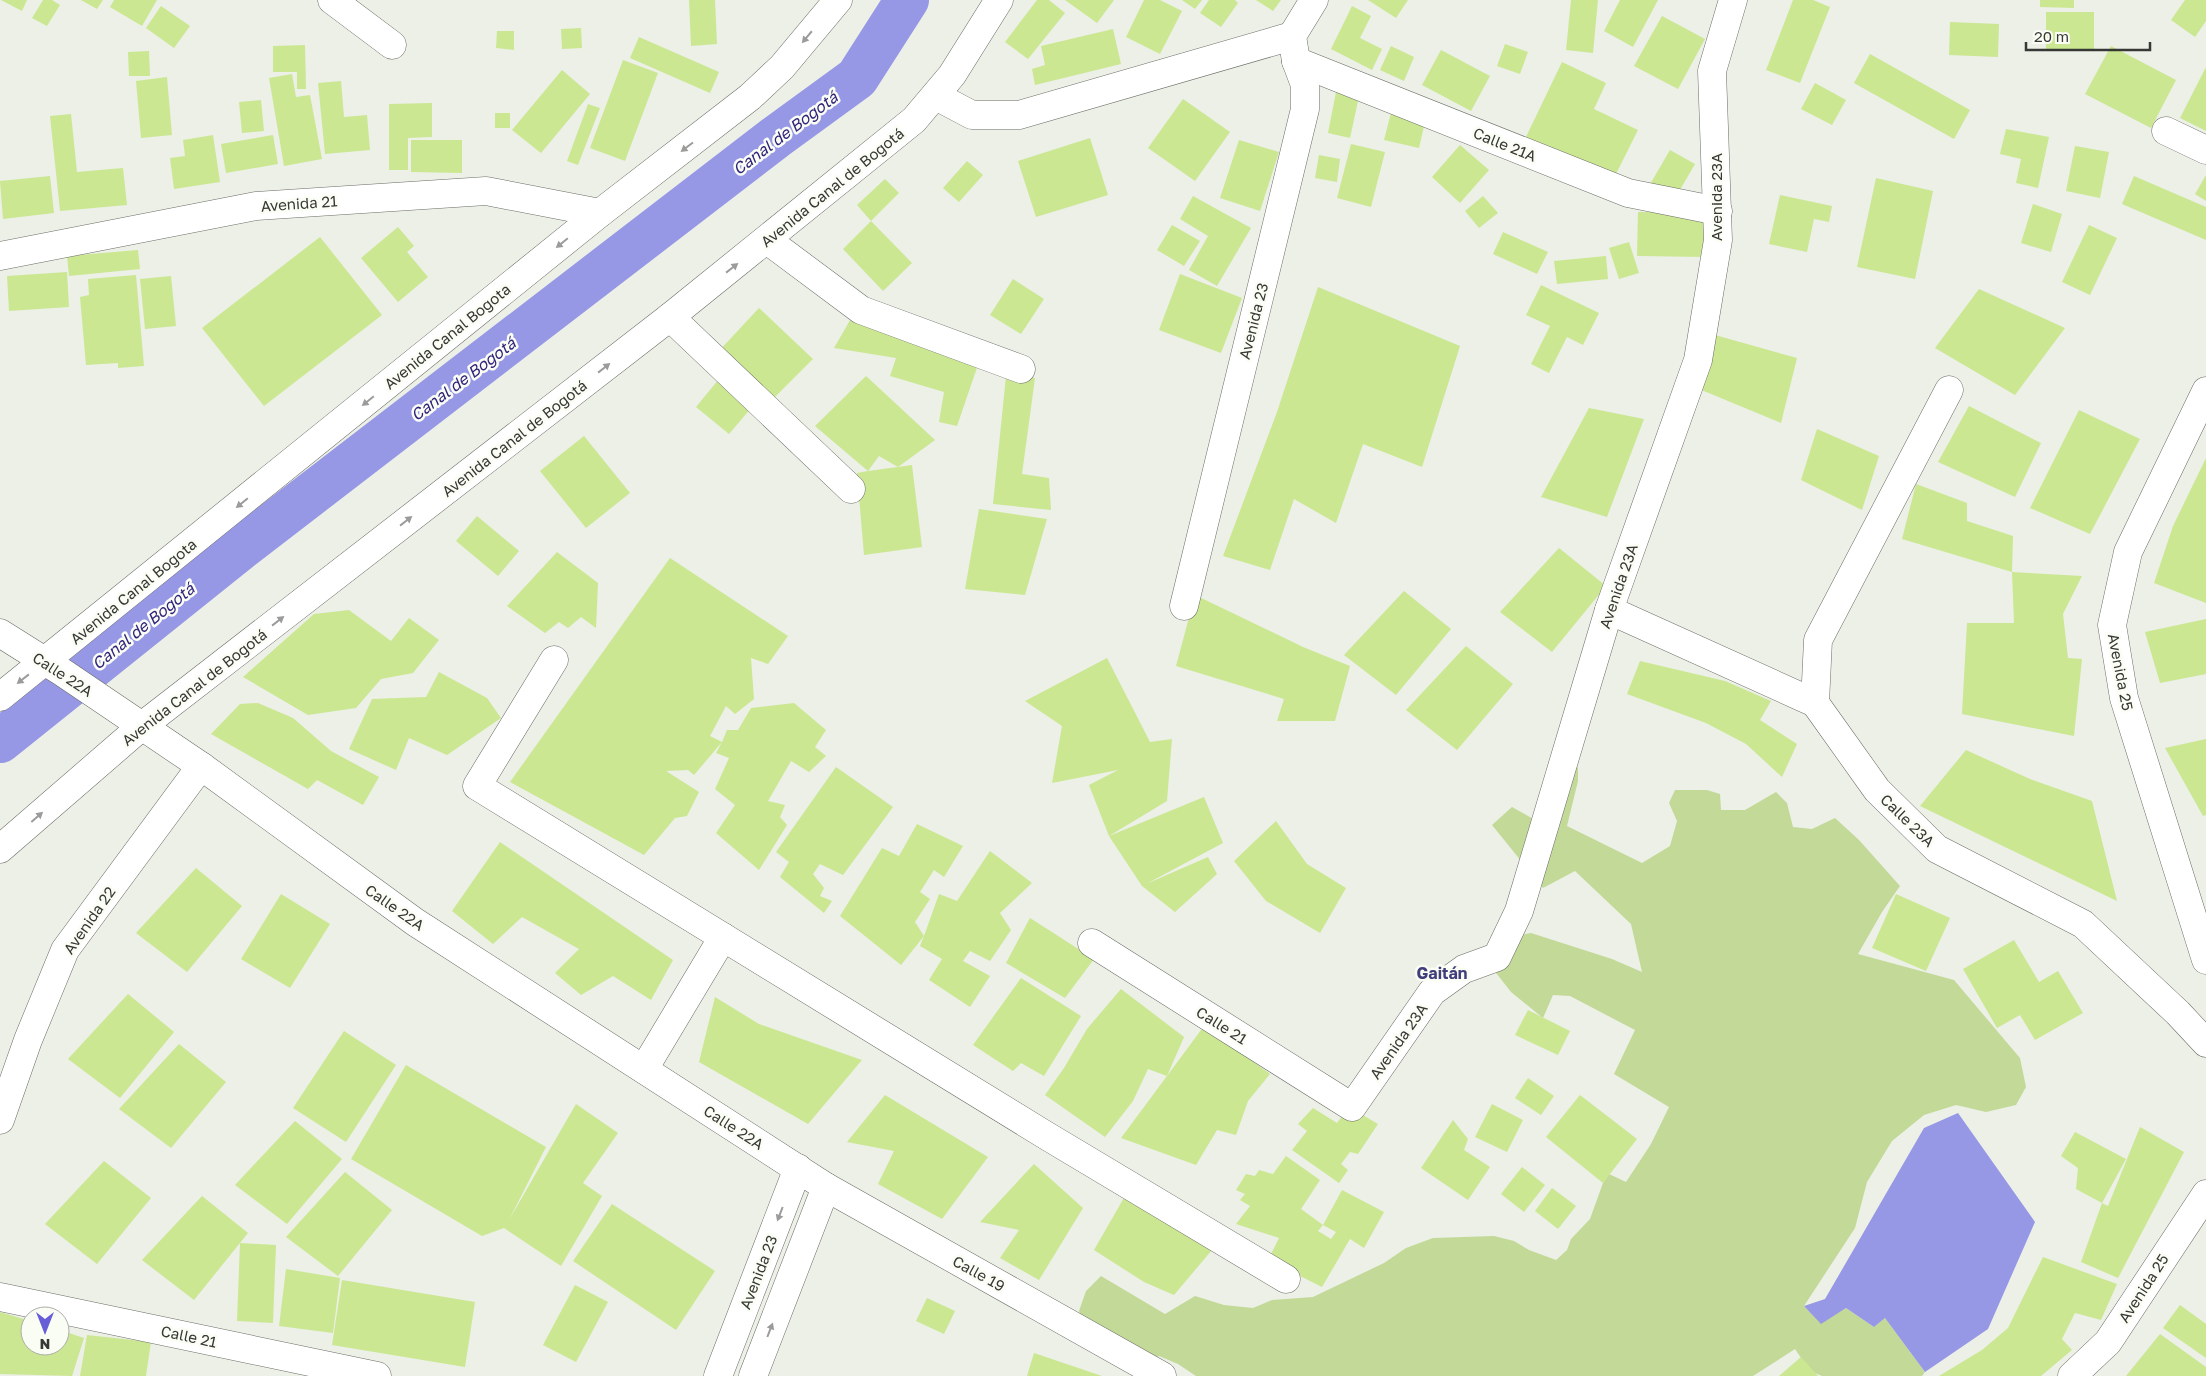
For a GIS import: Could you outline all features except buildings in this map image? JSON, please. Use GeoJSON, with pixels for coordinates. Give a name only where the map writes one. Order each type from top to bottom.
{"type":"FeatureCollection","features":[{"type":"Feature","properties":{"kind":"street"},"geometry":{"type":"LineString","coordinates":[[332,0],[392,45]]}},
{"type":"Feature","properties":{"kind":"street","name":"Avenida Canal Bogota"},"geometry":{"type":"LineString","coordinates":[[54,667],[600,213],[750,97],[782,67],[838,0]]}},
{"type":"Feature","properties":{"kind":"street","name":"Avenida Canal de Bogotá"},"geometry":{"type":"LineString","coordinates":[[0,849],[133,720],[670,317],[914,120],[936,96],[974,43],[999,0]]}},
{"type":"Feature","properties":{"kind":"street"},"geometry":{"type":"LineString","coordinates":[[936,96],[972,115],[1019,115],[1294,48],[1314,0]]}},
{"type":"Feature","properties":{"kind":"street","name":"Avenida 23A"},"geometry":{"type":"LineString","coordinates":[[1352,1106],[1432,992],[1464,969],[1497,957],[1519,911],[1609,610],[1698,360],[1718,240],[1712,71],[1733,0]]}},
{"type":"Feature","properties":{"kind":"street","name":"Calle 21A"},"geometry":{"type":"LineString","coordinates":[[1294,48],[1628,194],[1718,211]]}},
{"type":"Feature","properties":{"kind":"street","name":"Avenida 23"},"geometry":{"type":"LineString","coordinates":[[1184,606],[1305,109],[1305,85],[1294,48]]}},
{"type":"Feature","properties":{"kind":"street"},"geometry":{"type":"LineString","coordinates":[[2166,130],[2206,150]]}},
{"type":"Feature","properties":{"kind":"street","name":"Avenida 21"},"geometry":{"type":"LineString","coordinates":[[0,256],[256,206],[486,191],[600,213]]}},
{"type":"Feature","properties":{"kind":"street"},"geometry":{"type":"LineString","coordinates":[[767,240],[861,310],[1021,369]]}},
{"type":"Feature","properties":{"kind":"street"},"geometry":{"type":"LineString","coordinates":[[670,317],[851,489]]}},
{"type":"Feature","properties":{"kind":"street"},"geometry":{"type":"LineString","coordinates":[[1609,610],[1815,703],[1818,640],[1949,390]]}},
{"type":"Feature","properties":{"kind":"street","name":"Avenida 25"},"geometry":{"type":"LineString","coordinates":[[2206,391],[2128,552],[2112,625],[2124,698],[2206,960]]}},
{"type":"Feature","properties":{"kind":"street","name":"Calle 22A"},"geometry":{"type":"LineString","coordinates":[[0,634],[54,667],[201,766],[415,922],[798,1168]]}},
{"type":"Feature","properties":{"kind":"street"},"geometry":{"type":"LineString","coordinates":[[554,660],[478,786],[1047,1136],[1286,1279]]}},
{"type":"Feature","properties":{"kind":"street"},"geometry":{"type":"LineString","coordinates":[[0,697],[54,667]]}},
{"type":"Feature","properties":{"kind":"street","name":"Calle 23A"},"geometry":{"type":"LineString","coordinates":[[1815,703],[1876,790],[1937,848],[2083,924],[2178,1013],[2206,1043]]}},
{"type":"Feature","properties":{"kind":"street","name":"Avenida 22"},"geometry":{"type":"LineString","coordinates":[[0,1120],[28,1040],[64,950],[201,766]]}},
{"type":"Feature","properties":{"kind":"street"},"geometry":{"type":"LineString","coordinates":[[644,1069],[723,937]]}},
{"type":"Feature","properties":{"kind":"street","name":"Calle 21"},"geometry":{"type":"LineString","coordinates":[[1092,943],[1352,1106]]}},
{"type":"Feature","properties":{"kind":"street","name":"Avenida 23"},"geometry":{"type":"LineString","coordinates":[[718,1376],[798,1168]]}},
{"type":"Feature","properties":{"kind":"street","name":"Calle 19"},"geometry":{"type":"LineString","coordinates":[[798,1168],[826,1187],[1162,1376]]}},
{"type":"Feature","properties":{"kind":"street"},"geometry":{"type":"LineString","coordinates":[[753,1376],[826,1187]]}},
{"type":"Feature","properties":{"kind":"street","name":"Avenida 25"},"geometry":{"type":"LineString","coordinates":[[2072,1376],[2108,1342],[2206,1194]]}},
{"type":"Feature","properties":{"kind":"street","name":"Calle 21"},"geometry":{"type":"LineString","coordinates":[[0,1297],[377,1376]]}},
{"type":"Feature","properties":{"kind":"green space"},"geometry":{"type":"Polygon","coordinates":[[[1578,767],[1578,781],[1567,826],[1642,863],[1670,846],[1677,821],[1669,803],[1675,790],[1707,790],[1720,794],[1721,810],[1745,810],[1776,792],[1787,803],[1793,827],[1812,829],[1835,818],[1859,840],[1900,886],[1882,912],[1858,954],[1954,980],[2020,1058],[2026,1087],[2016,1105],[1986,1112],[1956,1105],[1924,1115],[1892,1141],[1867,1182],[1855,1228],[1804,1306],[1821,1323],[1846,1308],[1874,1327],[1885,1318],[1925,1372],[1922,1376],[1822,1376],[1810,1371],[1795,1349],[1753,1376],[1196,1376],[1178,1364],[1159,1356],[1137,1367],[1085,1328],[1079,1311],[1086,1291],[1101,1276],[1165,1314],[1195,1296],[1224,1305],[1253,1308],[1272,1300],[1313,1297],[1384,1263],[1406,1248],[1433,1238],[1494,1236],[1514,1241],[1529,1250],[1556,1260],[1567,1250],[1571,1239],[1590,1219],[1603,1183],[1609,1174],[1626,1182],[1651,1144],[1669,1107],[1614,1074],[1635,1030],[1570,996],[1553,995],[1543,1018],[1511,992],[1493,969],[1509,937],[1531,933],[1612,959],[1642,972],[1631,924],[1575,871],[1543,888],[1492,825],[1512,807],[1537,821],[1554,781],[1578,767]]]}},
{"type":"Feature","properties":{"kind":"water"},"geometry":{"type":"Polygon","coordinates":[[[1958,1113],[2035,1222],[1988,1329],[1925,1372],[1885,1318],[1874,1327],[1846,1308],[1821,1324],[1804,1306],[1825,1299],[1924,1128],[1958,1113]]]}},
{"type":"Feature","properties":{"kind":"waterway","name":"Canal de Bogotá"},"geometry":{"type":"LineString","coordinates":[[0,741],[241,548],[776,137],[857,78],[907,0]]}},
{"type":"Feature","properties":{"kind":"district","name":"Gaitán"},"geometry":{"type":"Point","coordinates":[1442,973]}}]}
